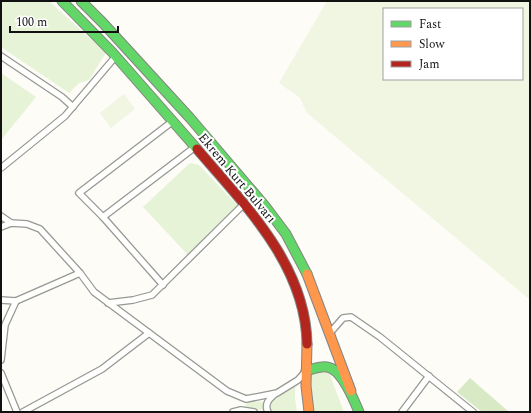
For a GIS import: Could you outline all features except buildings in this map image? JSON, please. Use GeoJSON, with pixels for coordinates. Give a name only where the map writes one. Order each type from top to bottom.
{"type":"FeatureCollection","features":[{"type":"Feature","properties":{"kind":"main road","name":"Ekrem Kurt Bulvarı"},"geometry":{"type":"LineString","coordinates":[[62,1],[87,24],[173,121],[244,204],[274,243],[288,268],[300,298],[305,321],[307,342],[307,401],[309,412]]}},
{"type":"Feature","properties":{"kind":"main road","name":"Ekrem Kurt Bulvarı"},"geometry":{"type":"LineString","coordinates":[[81,1],[190,118],[266,206],[286,234],[306,272],[359,412]]}},
{"type":"Feature","properties":{"kind":"main road"},"geometry":{"type":"LineString","coordinates":[[306,371],[324,367],[331,368],[337,373],[351,391]]}},
{"type":"Feature","properties":{"kind":"street"},"geometry":{"type":"LineString","coordinates":[[1,56],[62,97],[73,107]]}},
{"type":"Feature","properties":{"kind":"street"},"geometry":{"type":"LineString","coordinates":[[1,168],[65,116],[116,56]]}},
{"type":"Feature","properties":{"kind":"street"},"geometry":{"type":"LineString","coordinates":[[163,285],[79,193],[173,121]]}},
{"type":"Feature","properties":{"kind":"street"},"geometry":{"type":"LineString","coordinates":[[103,218],[195,147]]}},
{"type":"Feature","properties":{"kind":"street"},"geometry":{"type":"LineString","coordinates":[[108,303],[132,300],[152,295],[244,204]]}},
{"type":"Feature","properties":{"kind":"street"},"geometry":{"type":"LineString","coordinates":[[1,216],[11,223]]}},
{"type":"Feature","properties":{"kind":"street"},"geometry":{"type":"LineString","coordinates":[[1,227],[11,223],[27,224],[40,229],[80,273],[94,292],[228,391],[246,399],[277,393]]}},
{"type":"Feature","properties":{"kind":"street"},"geometry":{"type":"LineString","coordinates":[[1,300],[16,300],[80,273]]}},
{"type":"Feature","properties":{"kind":"street"},"geometry":{"type":"LineString","coordinates":[[1,360],[5,325],[16,300]]}},
{"type":"Feature","properties":{"kind":"street"},"geometry":{"type":"LineString","coordinates":[[329,334],[343,318],[351,317],[370,330],[473,412]]}},
{"type":"Feature","properties":{"kind":"street"},"geometry":{"type":"LineString","coordinates":[[23,412],[102,369],[149,333]]}},
{"type":"Feature","properties":{"kind":"street"},"geometry":{"type":"LineString","coordinates":[[268,412],[267,405],[270,398],[298,380],[306,371]]}},
{"type":"Feature","properties":{"kind":"street"},"geometry":{"type":"LineString","coordinates":[[1,373],[17,412]]}},
{"type":"Feature","properties":{"kind":"street"},"geometry":{"type":"LineString","coordinates":[[402,412],[429,376]]}},
{"type":"Feature","properties":{"kind":"street"},"geometry":{"type":"LineString","coordinates":[[241,410],[246,399]]}},
{"type":"Feature","properties":{"kind":"street"},"geometry":{"type":"LineString","coordinates":[[233,412],[241,410],[254,412]]}},
{"type":"Feature","properties":{"kind":"green space"},"geometry":{"type":"Polygon","coordinates":[[[1,1],[49,1],[106,53],[89,80],[79,83],[69,93],[1,47],[1,1]]]}},
{"type":"Feature","properties":{"kind":"green space"},"geometry":{"type":"Polygon","coordinates":[[[327,1],[530,1],[530,300],[307,113],[300,98],[279,83],[327,1]]]}},
{"type":"Feature","properties":{"kind":"green space"},"geometry":{"type":"Polygon","coordinates":[[[1,73],[36,97],[1,140],[1,73]]]}},
{"type":"Feature","properties":{"kind":"green space"},"geometry":{"type":"Polygon","coordinates":[[[124,94],[135,109],[111,128],[100,113],[124,94]]]}},
{"type":"Feature","properties":{"kind":"green space"},"geometry":{"type":"Polygon","coordinates":[[[190,163],[199,165],[239,207],[188,255],[143,207],[190,163]]]}},
{"type":"Feature","properties":{"kind":"green space"},"geometry":{"type":"Polygon","coordinates":[[[321,370],[328,372],[330,375],[344,412],[315,412],[309,386],[313,374],[321,370]]]}},
{"type":"Feature","properties":{"kind":"green space"},"geometry":{"type":"Polygon","coordinates":[[[470,378],[509,412],[482,412],[457,392],[470,378]]]}},
{"type":"Feature","properties":{"kind":"green space"},"geometry":{"type":"Polygon","coordinates":[[[295,385],[297,412],[270,411],[271,401],[295,385]]]}},
{"type":"Feature","properties":{"kind":"green space"},"geometry":{"type":"Polygon","coordinates":[[[248,401],[265,402],[265,410],[245,409],[248,401]]]}},
{"type":"Feature","properties":{"kind":"traffic: fast"},"geometry":{"type":"LineString","coordinates":[[62,1],[112,52],[197,149]]}},
{"type":"Feature","properties":{"kind":"traffic: fast"},"geometry":{"type":"LineString","coordinates":[[81,1],[190,118],[265,206],[286,234],[307,274]]}},
{"type":"Feature","properties":{"kind":"traffic: fast"},"geometry":{"type":"LineString","coordinates":[[306,371],[327,367],[338,373],[347,386],[359,412]]}},
{"type":"Feature","properties":{"kind":"traffic: slow"},"geometry":{"type":"LineString","coordinates":[[307,274],[351,391]]}},
{"type":"Feature","properties":{"kind":"traffic: slow"},"geometry":{"type":"LineString","coordinates":[[307,344],[306,386],[309,412]]}},
{"type":"Feature","properties":{"kind":"traffic: jam"},"geometry":{"type":"LineString","coordinates":[[197,149],[252,214],[284,262],[296,288],[304,315],[307,344]]}}]}
